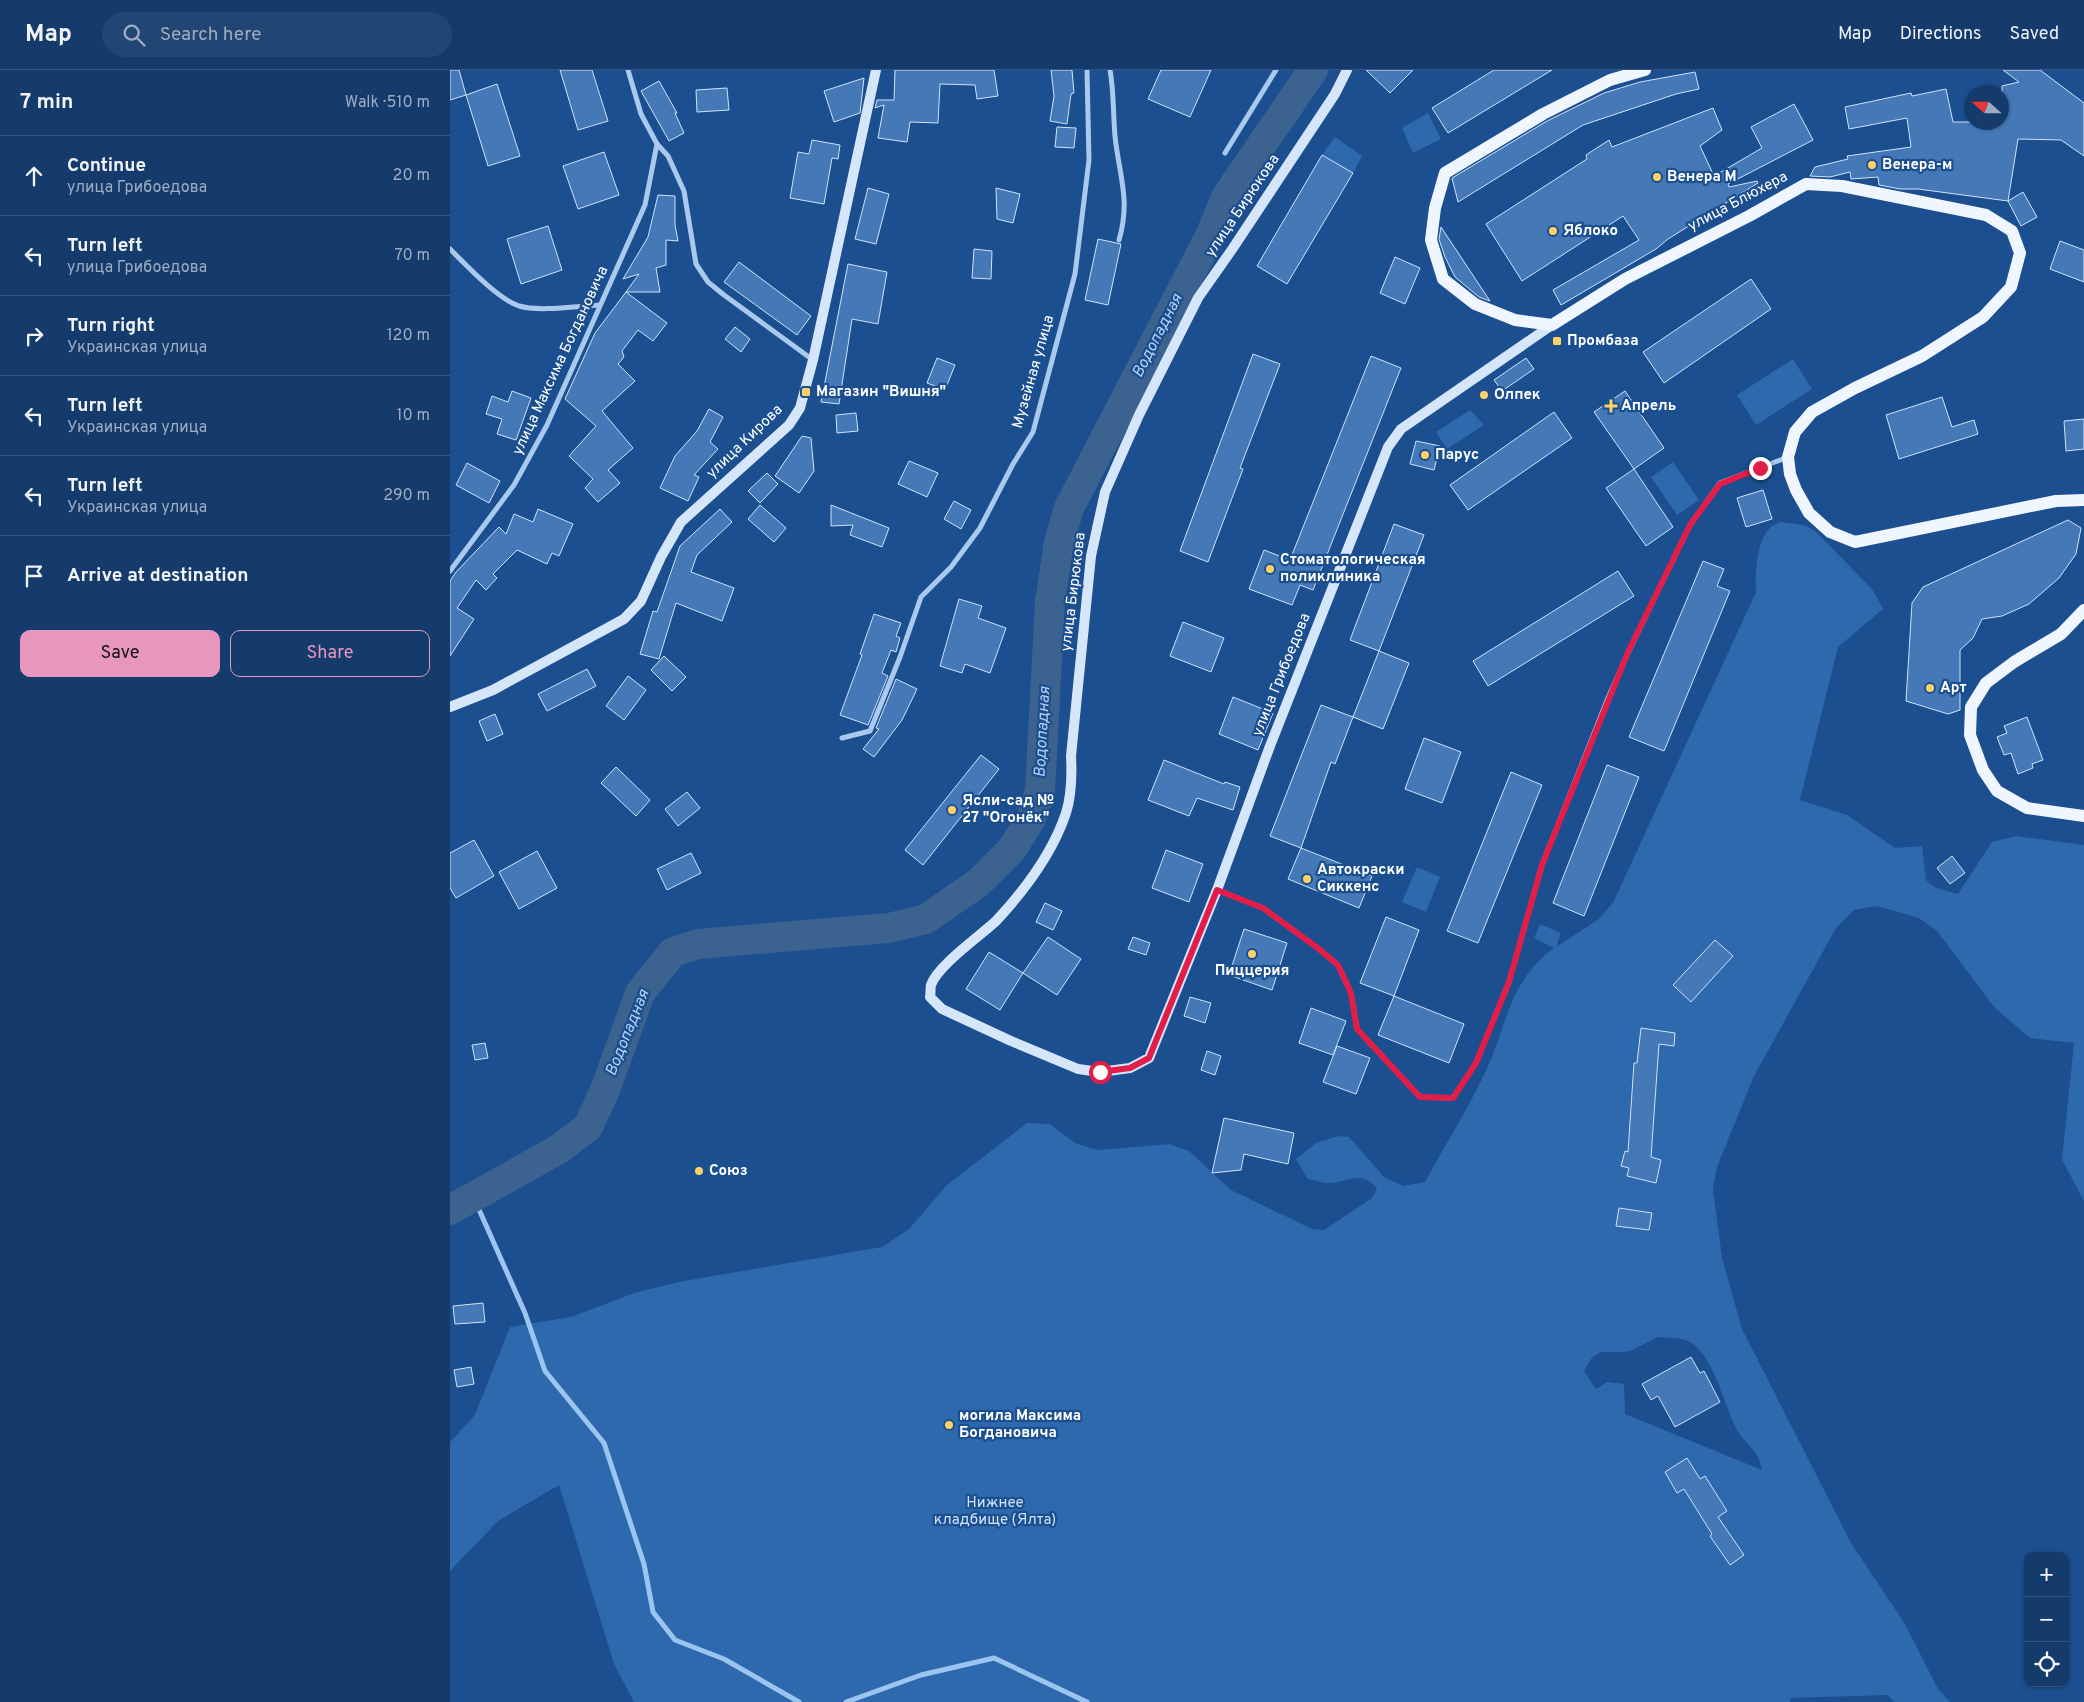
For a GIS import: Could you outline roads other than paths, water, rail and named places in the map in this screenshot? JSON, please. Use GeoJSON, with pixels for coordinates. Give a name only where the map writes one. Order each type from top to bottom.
{"type":"FeatureCollection","features":[{"type":"Feature","properties":{"kind":"main road"},"geometry":{"type":"LineString","coordinates":[[1552,325],[1515,320],[1475,304],[1444,280],[1431,240],[1434,208],[1445,173],[1543,114],[1610,80],[1645,70]]}},
{"type":"Feature","properties":{"kind":"main road","name":"улица Блюхера"},"geometry":{"type":"LineString","coordinates":[[1552,325],[1625,279],[1749,216],[1806,184],[1842,186],[1986,215],[2012,231],[2020,253],[2011,287],[1983,317],[1922,356],[1855,388],[1812,412],[1795,432],[1788,457],[1790,474],[1809,513],[1830,532],[1855,542],[2056,501],[2084,500]]}},
{"type":"Feature","properties":{"kind":"main road"},"geometry":{"type":"LineString","coordinates":[[2084,610],[2061,634],[2014,662],[1986,683],[1970,707],[1970,735],[1983,770],[1997,792],[2027,808],[2084,816]]}},
{"type":"Feature","properties":{"kind":"street"},"geometry":{"type":"LineString","coordinates":[[628,70],[640,114],[657,144],[668,156],[684,191],[696,264],[708,282],[814,360]]}},
{"type":"Feature","properties":{"kind":"street","name":"улица Кирова"},"geometry":{"type":"LineString","coordinates":[[450,707],[493,690],[624,620],[641,601],[681,522],[789,425],[800,408],[814,360],[876,70]]}},
{"type":"Feature","properties":{"kind":"street","name":"Музейная улица"},"geometry":{"type":"LineString","coordinates":[[842,738],[870,731],[900,657],[921,597],[951,567],[980,528],[1032,432],[1074,274],[1089,160],[1087,70]]}},
{"type":"Feature","properties":{"kind":"street"},"geometry":{"type":"LineString","coordinates":[[1110,70],[1113,87],[1116,150],[1124,190],[1125,220],[1119,240]]}},
{"type":"Feature","properties":{"kind":"street"},"geometry":{"type":"LineString","coordinates":[[1225,154],[1276,70]]}},
{"type":"Feature","properties":{"kind":"street","name":"улица Бирюкова"},"geometry":{"type":"LineString","coordinates":[[931,985],[938,973],[996,921],[1024,886],[1058,834],[1066,811],[1072,779],[1071,756],[1092,556],[1105,492],[1139,415],[1198,298],[1335,94],[1347,70]]}},
{"type":"Feature","properties":{"kind":"street","name":"улица Максима Богдановича"},"geometry":{"type":"LineString","coordinates":[[450,571],[519,477],[547,425],[600,305],[621,263],[645,205],[657,144]]}},
{"type":"Feature","properties":{"kind":"street"},"geometry":{"type":"LineString","coordinates":[[450,249],[486,282],[517,305],[530,308],[600,305]]}},
{"type":"Feature","properties":{"kind":"street","name":"улица Грибоедова"},"geometry":{"type":"LineString","coordinates":[[931,985],[930,996],[942,1009],[1078,1069],[1100,1072],[1130,1068],[1149,1058],[1217,890],[1270,746],[1388,447],[1401,429],[1552,325]]}},
{"type":"Feature","properties":{"kind":"street"},"geometry":{"type":"LineString","coordinates":[[1217,890],[1263,908],[1338,965],[1351,993],[1357,1029],[1420,1097],[1453,1098],[1476,1063],[1509,982],[1542,865],[1608,698],[1628,652],[1690,525],[1720,484],[1788,457]]}},
{"type":"Feature","properties":{"kind":"waterway","name":"Водопадная"},"geometry":{"type":"LineString","coordinates":[[450,1210],[559,1149],[588,1127],[605,1090],[640,993],[673,952],[698,944],[889,928],[926,919],[978,883],[1012,849],[1031,819],[1040,791],[1050,602],[1059,542],[1069,508],[1211,234],[1226,197],[1313,70]]}},
{"type":"Feature","properties":{"kind":"waterway"},"geometry":{"type":"LineString","coordinates":[[473,1196],[525,1313],[545,1371],[604,1443],[644,1564],[653,1612],[675,1640],[724,1659],[799,1702]]}},
{"type":"Feature","properties":{"kind":"waterway"},"geometry":{"type":"LineString","coordinates":[[846,1702],[921,1675],[994,1658],[1087,1702]]}},
{"type":"Feature","properties":{"kind":"place","name":"Венера-м"},"geometry":{"type":"Point","coordinates":[1872,165]}},
{"type":"Feature","properties":{"kind":"place","name":"Венера М"},"geometry":{"type":"Point","coordinates":[1657,177]}},
{"type":"Feature","properties":{"kind":"place","name":"Яблоко"},"geometry":{"type":"Point","coordinates":[1553,231]}},
{"type":"Feature","properties":{"kind":"place","name":"Промбаза"},"geometry":{"type":"Point","coordinates":[1557,341]}},
{"type":"Feature","properties":{"kind":"place","name":"Магазин \"Вишня\""},"geometry":{"type":"Point","coordinates":[806,392]}},
{"type":"Feature","properties":{"kind":"place","name":"Олпек"},"geometry":{"type":"Point","coordinates":[1484,395]}},
{"type":"Feature","properties":{"kind":"place","name":"Апрель"},"geometry":{"type":"Point","coordinates":[1611,406]}},
{"type":"Feature","properties":{"kind":"place","name":"Парус"},"geometry":{"type":"Point","coordinates":[1425,455]}},
{"type":"Feature","properties":{"kind":"place","name":"Стоматологическая поликлиника"},"geometry":{"type":"Point","coordinates":[1270,569]}},
{"type":"Feature","properties":{"kind":"place","name":"Арт"},"geometry":{"type":"Point","coordinates":[1930,688]}},
{"type":"Feature","properties":{"kind":"place","name":"Ясли-сад № 27 \"Огонёк\""},"geometry":{"type":"Point","coordinates":[952,810]}},
{"type":"Feature","properties":{"kind":"place","name":"Автокраски Сиккенс"},"geometry":{"type":"Point","coordinates":[1307,879]}},
{"type":"Feature","properties":{"kind":"place","name":"Пиццерия"},"geometry":{"type":"Point","coordinates":[1252,954]}},
{"type":"Feature","properties":{"kind":"place","name":"Союз"},"geometry":{"type":"Point","coordinates":[699,1171]}},
{"type":"Feature","properties":{"kind":"place","name":"могила Максима Богдановича"},"geometry":{"type":"Point","coordinates":[949,1425]}},
{"type":"Feature","properties":{"kind":"park label","name":"Нижнее кладбище (Ялта)"},"geometry":{"type":"Point","coordinates":[995,1512]}}]}
